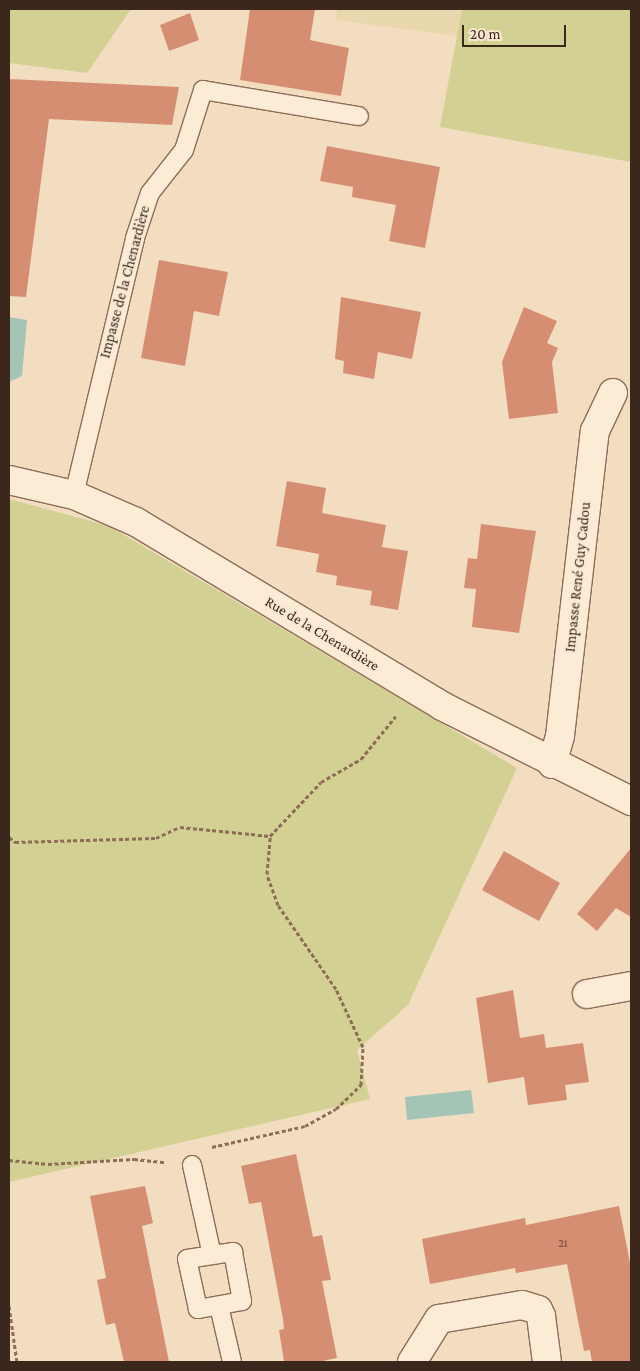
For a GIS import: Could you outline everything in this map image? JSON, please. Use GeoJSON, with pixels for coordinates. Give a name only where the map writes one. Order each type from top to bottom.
{"type":"FeatureCollection","features":[{"type":"Feature","properties":{"kind":"street","name":"Impasse René Guy Cadou"},"geometry":{"type":"LineString","coordinates":[[552,764],[560,736],[595,431],[613,393]]}},
{"type":"Feature","properties":{"kind":"street","name":"Rue de la Chenardière"},"geometry":{"type":"LineString","coordinates":[[9,480],[74,495],[136,522],[417,690],[552,764],[631,801]]}},
{"type":"Feature","properties":{"kind":"street"},"geometry":{"type":"LineString","coordinates":[[587,994],[631,986]]}},
{"type":"Feature","properties":{"kind":"street"},"geometry":{"type":"LineString","coordinates":[[412,1362],[439,1319],[522,1305],[538,1310],[542,1316],[547,1362]]}},
{"type":"Feature","properties":{"kind":"lane","name":"Impasse de la Chenardière"},"geometry":{"type":"LineString","coordinates":[[74,495],[135,238],[150,193],[184,150],[203,90],[359,116]]}},
{"type":"Feature","properties":{"kind":"lane"},"geometry":{"type":"LineString","coordinates":[[192,1165],[212,1255]]}},
{"type":"Feature","properties":{"kind":"lane"},"geometry":{"type":"LineString","coordinates":[[233,1252],[242,1301],[219,1306],[198,1309],[187,1259],[233,1252]]}},
{"type":"Feature","properties":{"kind":"lane"},"geometry":{"type":"LineString","coordinates":[[219,1306],[232,1362]]}},
{"type":"Feature","properties":{"kind":"path"},"geometry":{"type":"LineString","coordinates":[[9,1160],[48,1164],[134,1159],[192,1165],[217,1143],[305,1126],[336,1109],[361,1085],[363,1047],[336,989],[278,905],[268,874],[270,836],[321,782],[360,759],[417,690]]}},
{"type":"Feature","properties":{"kind":"path"},"geometry":{"type":"LineString","coordinates":[[9,837],[15,842],[156,838],[180,827],[270,836]]}},
{"type":"Feature","properties":{"kind":"path"},"geometry":{"type":"LineString","coordinates":[[9,1306],[17,1362]]}},
{"type":"Feature","properties":{"kind":"shaded area"},"geometry":{"type":"Polygon","coordinates":[[[9,9],[131,9],[87,73],[9,63],[9,9]]]}},
{"type":"Feature","properties":{"kind":"shaded area"},"geometry":{"type":"Polygon","coordinates":[[[337,9],[462,9],[457,36],[336,20],[337,9]]]}},
{"type":"Feature","properties":{"kind":"shaded area"},"geometry":{"type":"Polygon","coordinates":[[[462,9],[631,9],[631,162],[440,127],[462,9]]]}},
{"type":"Feature","properties":{"kind":"shaded area"},"geometry":{"type":"Polygon","coordinates":[[[9,317],[27,320],[22,376],[9,382],[9,317]]]}},
{"type":"Feature","properties":{"kind":"shaded area"},"geometry":{"type":"Polygon","coordinates":[[[9,499],[109,526],[517,768],[408,1005],[357,1050],[370,1099],[9,1182],[9,499]]]}},
{"type":"Feature","properties":{"kind":"shaded area"},"geometry":{"type":"Polygon","coordinates":[[[471,1090],[474,1113],[407,1120],[405,1097],[471,1090]]]}},
{"type":"Feature","properties":{"kind":"building"},"geometry":{"type":"Polygon","coordinates":[[[250,9],[315,9],[310,40],[349,48],[341,96],[240,80],[250,9]]]}},
{"type":"Feature","properties":{"kind":"building"},"geometry":{"type":"Polygon","coordinates":[[[190,13],[199,40],[169,51],[160,25],[190,13]]]}},
{"type":"Feature","properties":{"kind":"building"},"geometry":{"type":"Polygon","coordinates":[[[9,79],[179,87],[172,125],[49,119],[26,297],[9,296],[9,79]]]}},
{"type":"Feature","properties":{"kind":"building"},"geometry":{"type":"Polygon","coordinates":[[[327,146],[440,167],[425,248],[389,241],[396,205],[352,197],[353,187],[320,181],[327,146]]]}},
{"type":"Feature","properties":{"kind":"building"},"geometry":{"type":"Polygon","coordinates":[[[159,260],[228,272],[219,316],[194,311],[185,366],[141,358],[159,260]]]}},
{"type":"Feature","properties":{"kind":"building"},"geometry":{"type":"Polygon","coordinates":[[[341,297],[421,312],[412,359],[378,352],[374,379],[343,373],[344,361],[335,359],[341,297]]]}},
{"type":"Feature","properties":{"kind":"building"},"geometry":{"type":"Polygon","coordinates":[[[524,307],[557,321],[547,343],[558,348],[552,362],[558,413],[509,419],[502,362],[524,307]]]}},
{"type":"Feature","properties":{"kind":"building"},"geometry":{"type":"Polygon","coordinates":[[[287,481],[326,488],[322,513],[386,525],[382,547],[408,551],[398,610],[370,605],[372,591],[336,585],[337,576],[316,572],[319,554],[276,546],[287,481]]]}},
{"type":"Feature","properties":{"kind":"building"},"geometry":{"type":"Polygon","coordinates":[[[481,524],[536,531],[519,633],[472,627],[476,589],[464,588],[468,558],[477,559],[481,524]]]}},
{"type":"Feature","properties":{"kind":"building"},"geometry":{"type":"Polygon","coordinates":[[[631,848],[631,917],[616,908],[597,931],[577,914],[631,848]]]}},
{"type":"Feature","properties":{"kind":"building"},"geometry":{"type":"Polygon","coordinates":[[[504,851],[560,883],[539,921],[482,890],[504,851]]]}},
{"type":"Feature","properties":{"kind":"building"},"geometry":{"type":"Polygon","coordinates":[[[513,990],[520,1038],[544,1034],[546,1048],[583,1043],[589,1082],[565,1085],[567,1100],[528,1105],[524,1077],[488,1083],[476,998],[513,990]]]}},
{"type":"Feature","properties":{"kind":"building"},"geometry":{"type":"Polygon","coordinates":[[[296,1154],[313,1237],[322,1235],[331,1280],[322,1281],[337,1358],[318,1362],[284,1362],[279,1330],[284,1329],[283,1319],[261,1202],[249,1204],[241,1166],[296,1154]]]}},
{"type":"Feature","properties":{"kind":"building"},"geometry":{"type":"Polygon","coordinates":[[[145,1186],[153,1223],[142,1226],[169,1362],[124,1362],[115,1323],[106,1325],[97,1280],[106,1278],[90,1196],[145,1186]]]}},
{"type":"Feature","properties":{"kind":"building"},"geometry":{"type":"Polygon","coordinates":[[[619,1206],[631,1268],[631,1362],[592,1362],[590,1350],[584,1351],[567,1264],[516,1273],[515,1268],[430,1284],[422,1239],[525,1218],[526,1225],[619,1206]]]}}]}
